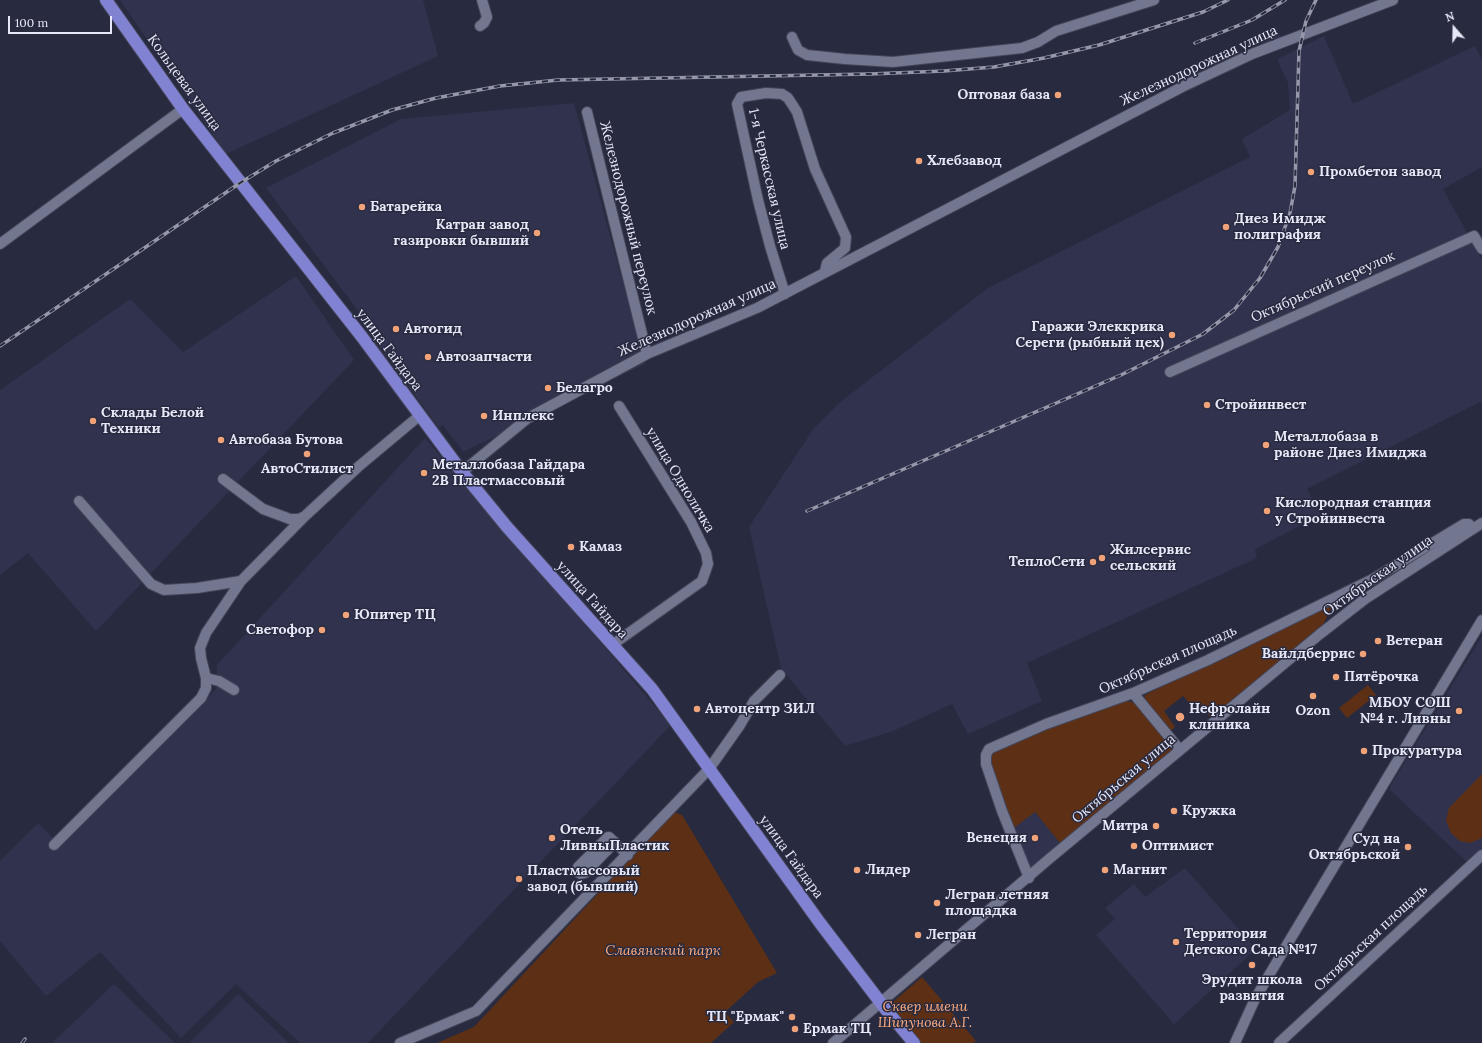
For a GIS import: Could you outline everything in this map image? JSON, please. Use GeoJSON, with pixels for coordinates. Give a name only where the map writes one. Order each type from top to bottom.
{"type":"FeatureCollection","features":[{"type":"Feature","properties":{"kind":"main road","name":"Кольцевая улица"},"geometry":{"type":"LineString","coordinates":[[106,0],[182,109],[240,184]]}},
{"type":"Feature","properties":{"kind":"main road","name":"улица Гайдара"},"geometry":{"type":"LineString","coordinates":[[240,184],[362,337],[419,416],[462,472],[507,527],[652,689],[764,848],[880,1002],[914,1043]]}},
{"type":"Feature","properties":{"kind":"street"},"geometry":{"type":"LineString","coordinates":[[480,26],[484,23],[487,16],[482,0]]}},
{"type":"Feature","properties":{"kind":"street"},"geometry":{"type":"LineString","coordinates":[[792,37],[798,50],[807,55],[893,62],[1022,48],[1034,44],[1056,31],[1154,0]]}},
{"type":"Feature","properties":{"kind":"street","name":"Железнодорожная улица"},"geometry":{"type":"LineString","coordinates":[[462,472],[528,418],[647,354],[757,308],[825,271],[1184,86],[1252,54],[1394,0]]}},
{"type":"Feature","properties":{"kind":"street","name":"1-я Черкасская улица"},"geometry":{"type":"LineString","coordinates":[[785,294],[758,200],[737,104],[741,98],[766,93],[782,94],[788,98],[797,112],[815,169],[846,237],[845,248],[827,263],[825,271]]}},
{"type":"Feature","properties":{"kind":"street"},"geometry":{"type":"LineString","coordinates":[[0,244],[182,109]]}},
{"type":"Feature","properties":{"kind":"street","name":"Железнодорожный переулок"},"geometry":{"type":"LineString","coordinates":[[588,112],[647,354]]}},
{"type":"Feature","properties":{"kind":"street","name":"Октябрьский переулок"},"geometry":{"type":"LineString","coordinates":[[1170,372],[1474,236],[1482,249]]}},
{"type":"Feature","properties":{"kind":"street","name":"улица Одноличка"},"geometry":{"type":"LineString","coordinates":[[612,645],[702,581],[708,564],[706,554],[691,522],[619,406]]}},
{"type":"Feature","properties":{"kind":"street"},"geometry":{"type":"LineString","coordinates":[[54,845],[201,698],[206,688],[206,678],[200,648],[213,622],[242,581],[305,516],[358,467],[419,416]]}},
{"type":"Feature","properties":{"kind":"street"},"geometry":{"type":"LineString","coordinates":[[223,478],[263,509],[294,520],[305,516]]}},
{"type":"Feature","properties":{"kind":"street"},"geometry":{"type":"LineString","coordinates":[[79,501],[151,584],[157,588],[164,590],[197,588],[242,581]]}},
{"type":"Feature","properties":{"kind":"street","name":"Октябрьская улица"},"geometry":{"type":"LineString","coordinates":[[833,1043],[1180,750],[1320,634],[1360,603],[1482,522]]}},
{"type":"Feature","properties":{"kind":"street","name":"Октябрьская площадь"},"geometry":{"type":"LineString","coordinates":[[1029,878],[1002,811],[986,764],[986,755],[995,745],[1133,693],[1208,660],[1373,579],[1464,524],[1468,524],[1472,529]]}},
{"type":"Feature","properties":{"kind":"street"},"geometry":{"type":"LineString","coordinates":[[1235,1043],[1255,999],[1482,620]]}},
{"type":"Feature","properties":{"kind":"street"},"geometry":{"type":"LineString","coordinates":[[400,1043],[476,1011],[628,855],[709,769],[740,725],[754,700],[780,675]]}},
{"type":"Feature","properties":{"kind":"street"},"geometry":{"type":"LineString","coordinates":[[206,678],[219,680],[234,690]]}},
{"type":"Feature","properties":{"kind":"street"},"geometry":{"type":"LineString","coordinates":[[1133,693],[1180,750]]}},
{"type":"Feature","properties":{"kind":"street"},"geometry":{"type":"LineString","coordinates":[[615,842],[628,855]]}},
{"type":"Feature","properties":{"kind":"street","name":"Октябрьская площадь"},"geometry":{"type":"LineString","coordinates":[[1279,1043],[1482,854]]}},
{"type":"Feature","properties":{"kind":"shaded area"},"geometry":{"type":"Polygon","coordinates":[[[120,0],[423,0],[438,56],[226,154],[120,0]]]}},
{"type":"Feature","properties":{"kind":"shaded area"},"geometry":{"type":"Polygon","coordinates":[[[1276,26],[1281,37],[1262,45],[1257,34],[1276,26]]]}},
{"type":"Feature","properties":{"kind":"shaded area"},"geometry":{"type":"Polygon","coordinates":[[[1324,36],[1353,104],[1475,46],[1482,60],[1482,167],[1443,189],[1482,260],[1482,401],[1307,489],[1321,515],[1255,549],[1257,558],[1027,663],[1042,701],[968,734],[952,704],[893,731],[845,746],[781,668],[749,527],[814,428],[839,403],[988,288],[1250,157],[1242,139],[1290,110],[1288,83],[1277,59],[1324,36]]]}},
{"type":"Feature","properties":{"kind":"shaded area"},"geometry":{"type":"Polygon","coordinates":[[[574,103],[645,364],[463,452],[443,425],[439,428],[359,319],[362,316],[266,188],[401,119],[574,103]]]}},
{"type":"Feature","properties":{"kind":"shaded area"},"geometry":{"type":"Polygon","coordinates":[[[296,276],[354,360],[96,631],[28,553],[0,575],[0,390],[130,299],[183,352],[296,276]]]}},
{"type":"Feature","properties":{"kind":"shaded area"},"geometry":{"type":"Polygon","coordinates":[[[425,438],[671,725],[368,1043],[300,1043],[236,984],[181,1038],[100,952],[46,996],[0,941],[0,861],[38,823],[61,846],[217,688],[217,665],[425,438]]]}},
{"type":"Feature","properties":{"kind":"shaded area","name":"МБОУ СОШ №4 г. Ливны"},"geometry":{"type":"Polygon","coordinates":[[[1482,636],[1482,848],[1467,862],[1390,790],[1391,785],[1482,636]]]}},
{"type":"Feature","properties":{"kind":"shaded area"},"geometry":{"type":"Polygon","coordinates":[[[1035,812],[1060,843],[1028,872],[1011,830],[1035,812]]]}},
{"type":"Feature","properties":{"kind":"shaded area","name":"Территория Детского Сада №17"},"geometry":{"type":"Polygon","coordinates":[[[1185,868],[1256,949],[1174,1024],[1096,935],[1115,919],[1105,908],[1134,884],[1145,897],[1185,868]]]}},
{"type":"Feature","properties":{"kind":"shaded area"},"geometry":{"type":"Polygon","coordinates":[[[114,984],[175,1043],[52,1043],[114,984]]]}},
{"type":"Feature","properties":{"kind":"shaded area"},"geometry":{"type":"Polygon","coordinates":[[[238,994],[289,1043],[189,1043],[238,994]]]}},
{"type":"Feature","properties":{"kind":"green space"},"geometry":{"type":"Polygon","coordinates":[[[1334,602],[1324,623],[1211,718],[1201,706],[1196,710],[1183,696],[1164,711],[1175,727],[1169,732],[1144,700],[1145,695],[1188,674],[1235,654],[1334,602]]]}},
{"type":"Feature","properties":{"kind":"green space"},"geometry":{"type":"Polygon","coordinates":[[[1368,685],[1376,695],[1347,718],[1339,708],[1368,685]]]}},
{"type":"Feature","properties":{"kind":"green space"},"geometry":{"type":"Polygon","coordinates":[[[1127,701],[1135,703],[1172,746],[1172,751],[1060,843],[1035,812],[1011,830],[989,756],[993,750],[1119,702],[1127,701]]]}},
{"type":"Feature","properties":{"kind":"green space"},"geometry":{"type":"Polygon","coordinates":[[[1482,774],[1482,838],[1470,843],[1460,841],[1451,833],[1446,821],[1449,808],[1482,774]]]}},
{"type":"Feature","properties":{"kind":"green space","name":"Славянский парк"},"geometry":{"type":"Polygon","coordinates":[[[674,812],[682,815],[777,973],[758,982],[725,1012],[734,1022],[711,1043],[437,1043],[474,1027],[674,812]]]}},
{"type":"Feature","properties":{"kind":"green space","name":"Сквер имени Шипунова А.Г."},"geometry":{"type":"Polygon","coordinates":[[[922,977],[976,1041],[973,1043],[920,1043],[898,1018],[893,1005],[894,1001],[922,977]]]}},
{"type":"Feature","properties":{"kind":"railway"},"geometry":{"type":"LineString","coordinates":[[0,346],[240,183],[276,161],[333,133],[392,110],[436,98],[500,86],[558,80],[870,74],[994,67],[1044,58],[1099,45],[1203,12],[1228,0]]}},
{"type":"Feature","properties":{"kind":"railway"},"geometry":{"type":"LineString","coordinates":[[1195,43],[1252,20],[1285,0]]}},
{"type":"Feature","properties":{"kind":"railway"},"geometry":{"type":"LineString","coordinates":[[807,511],[1121,375],[1203,334],[1234,310],[1260,278],[1278,247],[1290,213],[1295,186],[1299,51],[1306,21],[1316,0]]}},
{"type":"Feature","properties":{"kind":"railway"},"geometry":{"type":"LineString","coordinates":[[22,1043],[25,1039]]}},
{"type":"Feature","properties":{"kind":"place","name":"Оптовая база"},"geometry":{"type":"Point","coordinates":[1058,95]}},
{"type":"Feature","properties":{"kind":"place","name":"Хлебзавод"},"geometry":{"type":"Point","coordinates":[919,161]}},
{"type":"Feature","properties":{"kind":"place","name":"Промбетон завод"},"geometry":{"type":"Point","coordinates":[1311,172]}},
{"type":"Feature","properties":{"kind":"place","name":"Батарейка"},"geometry":{"type":"Point","coordinates":[362,207]}},
{"type":"Feature","properties":{"kind":"place","name":"Диез Имидж полиграфия"},"geometry":{"type":"Point","coordinates":[1226,227]}},
{"type":"Feature","properties":{"kind":"place","name":"Катран завод газировки бывший"},"geometry":{"type":"Point","coordinates":[537,233]}},
{"type":"Feature","properties":{"kind":"place","name":"Автогид"},"geometry":{"type":"Point","coordinates":[396,329]}},
{"type":"Feature","properties":{"kind":"place","name":"Гаражи Элеккрика Сереги (рыбный цех)"},"geometry":{"type":"Point","coordinates":[1172,335]}},
{"type":"Feature","properties":{"kind":"place","name":"Автозапчасти"},"geometry":{"type":"Point","coordinates":[428,357]}},
{"type":"Feature","properties":{"kind":"place","name":"Белагро"},"geometry":{"type":"Point","coordinates":[548,388]}},
{"type":"Feature","properties":{"kind":"place","name":"Стройинвест"},"geometry":{"type":"Point","coordinates":[1207,405]}},
{"type":"Feature","properties":{"kind":"place","name":"Инплекс"},"geometry":{"type":"Point","coordinates":[484,416]}},
{"type":"Feature","properties":{"kind":"place","name":"Склады Белой Техники"},"geometry":{"type":"Point","coordinates":[93,421]}},
{"type":"Feature","properties":{"kind":"place","name":"Автобаза Бутова"},"geometry":{"type":"Point","coordinates":[221,440]}},
{"type":"Feature","properties":{"kind":"place","name":"Металлобаза в районе Диез Имиджа"},"geometry":{"type":"Point","coordinates":[1266,445]}},
{"type":"Feature","properties":{"kind":"place","name":"АвтоСтилист"},"geometry":{"type":"Point","coordinates":[307,454]}},
{"type":"Feature","properties":{"kind":"place","name":"Металлобаза Гайдара 2В Пластмассовый"},"geometry":{"type":"Point","coordinates":[424,473]}},
{"type":"Feature","properties":{"kind":"place","name":"Кислородная станция у Стройинвеста"},"geometry":{"type":"Point","coordinates":[1267,511]}},
{"type":"Feature","properties":{"kind":"place","name":"Камаз"},"geometry":{"type":"Point","coordinates":[571,547]}},
{"type":"Feature","properties":{"kind":"place","name":"Жилсервис сельский"},"geometry":{"type":"Point","coordinates":[1102,558]}},
{"type":"Feature","properties":{"kind":"place","name":"ТеплоСети"},"geometry":{"type":"Point","coordinates":[1093,562]}},
{"type":"Feature","properties":{"kind":"place","name":"Юпитер ТЦ"},"geometry":{"type":"Point","coordinates":[346,615]}},
{"type":"Feature","properties":{"kind":"place","name":"Светофор"},"geometry":{"type":"Point","coordinates":[322,630]}},
{"type":"Feature","properties":{"kind":"place","name":"Ветеран"},"geometry":{"type":"Point","coordinates":[1378,641]}},
{"type":"Feature","properties":{"kind":"place","name":"Вайлдберрис"},"geometry":{"type":"Point","coordinates":[1363,654]}},
{"type":"Feature","properties":{"kind":"place","name":"Пятёрочка"},"geometry":{"type":"Point","coordinates":[1336,677]}},
{"type":"Feature","properties":{"kind":"place","name":"Ozon"},"geometry":{"type":"Point","coordinates":[1313,696]}},
{"type":"Feature","properties":{"kind":"place","name":"Автоцентр ЗИЛ"},"geometry":{"type":"Point","coordinates":[697,709]}},
{"type":"Feature","properties":{"kind":"place","name":"МБОУ СОШ №4 г. Ливны"},"geometry":{"type":"Point","coordinates":[1459,711]}},
{"type":"Feature","properties":{"kind":"place","name":"Нефролайн клиника"},"geometry":{"type":"Point","coordinates":[1180,717]}},
{"type":"Feature","properties":{"kind":"place","name":"Прокуратура"},"geometry":{"type":"Point","coordinates":[1364,751]}},
{"type":"Feature","properties":{"kind":"place","name":"Кружка"},"geometry":{"type":"Point","coordinates":[1174,811]}},
{"type":"Feature","properties":{"kind":"place","name":"Митра"},"geometry":{"type":"Point","coordinates":[1156,826]}},
{"type":"Feature","properties":{"kind":"place","name":"Отель ЛивныПластик"},"geometry":{"type":"Point","coordinates":[552,838]}},
{"type":"Feature","properties":{"kind":"place","name":"Венеция"},"geometry":{"type":"Point","coordinates":[1035,838]}},
{"type":"Feature","properties":{"kind":"place","name":"Оптимист"},"geometry":{"type":"Point","coordinates":[1134,846]}},
{"type":"Feature","properties":{"kind":"place","name":"Суд на Октябрьской"},"geometry":{"type":"Point","coordinates":[1408,847]}},
{"type":"Feature","properties":{"kind":"place","name":"Лидер"},"geometry":{"type":"Point","coordinates":[857,870]}},
{"type":"Feature","properties":{"kind":"place","name":"Магнит"},"geometry":{"type":"Point","coordinates":[1105,870]}},
{"type":"Feature","properties":{"kind":"place","name":"Пластмассовый завод (бывший)"},"geometry":{"type":"Point","coordinates":[519,879]}},
{"type":"Feature","properties":{"kind":"place","name":"Легран летняя площадка"},"geometry":{"type":"Point","coordinates":[937,903]}},
{"type":"Feature","properties":{"kind":"place","name":"Легран"},"geometry":{"type":"Point","coordinates":[918,935]}},
{"type":"Feature","properties":{"kind":"place","name":"Территория Детского Сада №17"},"geometry":{"type":"Point","coordinates":[1176,942]}},
{"type":"Feature","properties":{"kind":"place","name":"Эрудит школа развития"},"geometry":{"type":"Point","coordinates":[1252,965]}},
{"type":"Feature","properties":{"kind":"place","name":"ТЦ \"Ермак\""},"geometry":{"type":"Point","coordinates":[792,1017]}},
{"type":"Feature","properties":{"kind":"place","name":"Ермак ТЦ"},"geometry":{"type":"Point","coordinates":[795,1029]}}]}
